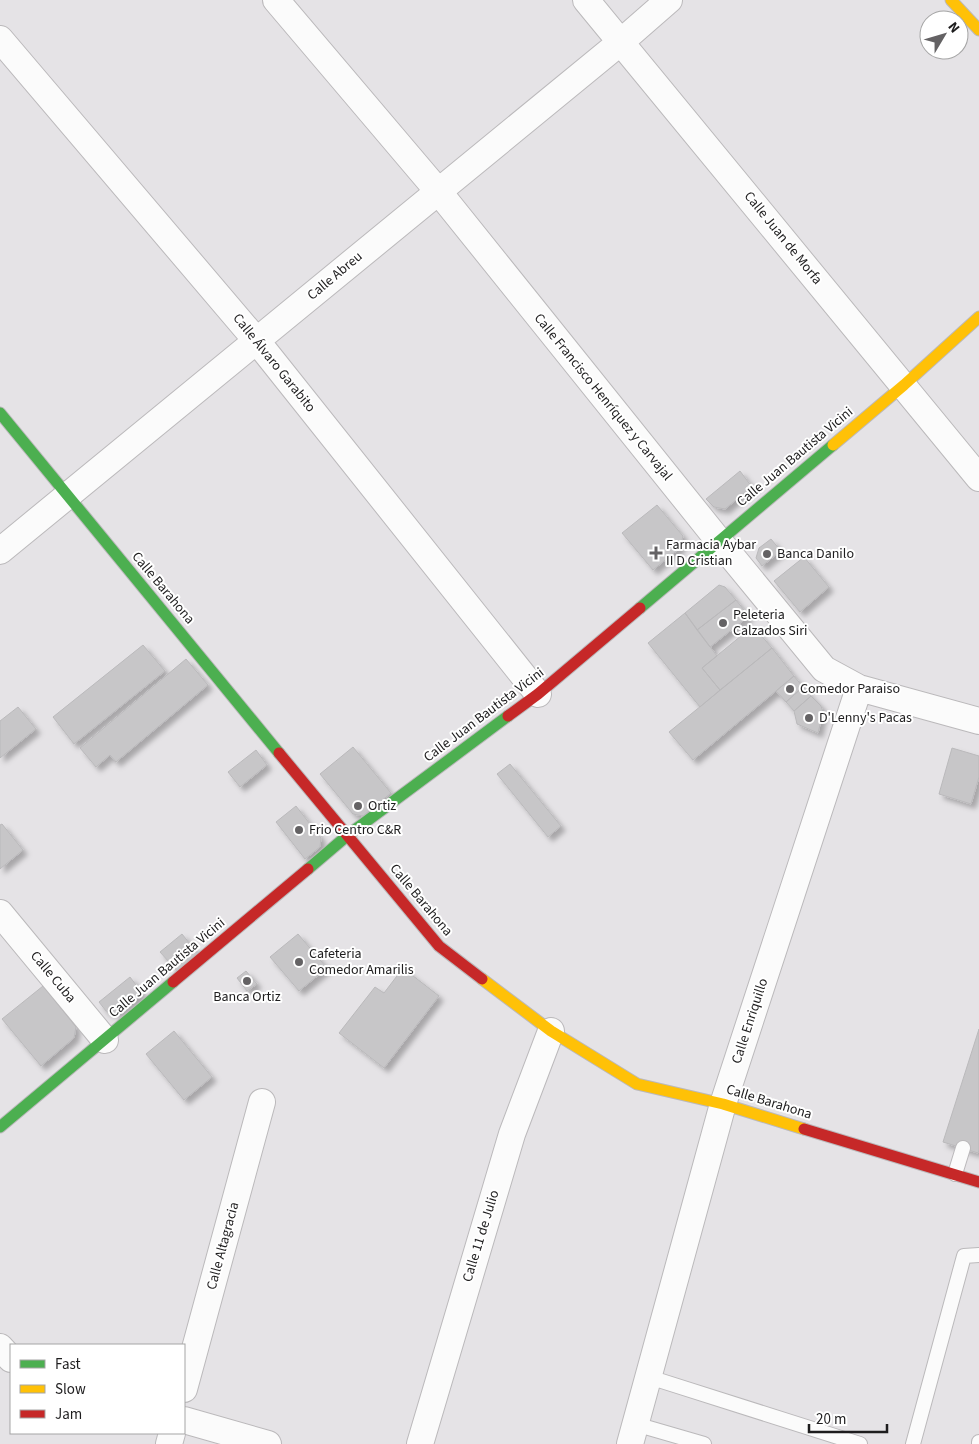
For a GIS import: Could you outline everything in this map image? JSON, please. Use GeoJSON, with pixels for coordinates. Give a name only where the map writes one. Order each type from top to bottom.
{"type":"FeatureCollection","features":[{"type":"Feature","properties":{"kind":"street","name":"Calle Francisco Henríquez y Carvajal"},"geometry":{"type":"LineString","coordinates":[[276,0],[438,191],[824,669],[859,688],[979,721]]}},
{"type":"Feature","properties":{"kind":"street","name":"Calle Juan de Morfa"},"geometry":{"type":"LineString","coordinates":[[586,0],[622,41],[979,478]]}},
{"type":"Feature","properties":{"kind":"street","name":"Calle Abreu"},"geometry":{"type":"LineString","coordinates":[[0,551],[622,41],[669,0]]}},
{"type":"Feature","properties":{"kind":"street"},"geometry":{"type":"LineString","coordinates":[[951,0],[979,30]]}},
{"type":"Feature","properties":{"kind":"street","name":"Calle Álvaro Garabito"},"geometry":{"type":"LineString","coordinates":[[0,39],[256,340],[538,694]]}},
{"type":"Feature","properties":{"kind":"street","name":"Calle Juan Bautista Vicini"},"geometry":{"type":"LineString","coordinates":[[0,1128],[348,835],[538,694],[904,385],[979,317]]}},
{"type":"Feature","properties":{"kind":"street","name":"Calle Barahona"},"geometry":{"type":"LineString","coordinates":[[0,413],[439,946],[551,1031],[637,1084],[723,1104],[979,1182]]}},
{"type":"Feature","properties":{"kind":"street","name":"Calle Enriquillo"},"geometry":{"type":"LineString","coordinates":[[632,1434],[723,1104],[859,688]]}},
{"type":"Feature","properties":{"kind":"street","name":"Calle Cuba"},"geometry":{"type":"LineString","coordinates":[[0,913],[105,1040]]}},
{"type":"Feature","properties":{"kind":"street","name":"Calle 11 de Julio"},"geometry":{"type":"LineString","coordinates":[[420,1444],[512,1134],[551,1031]]}},
{"type":"Feature","properties":{"kind":"street","name":"Calle Altagracia"},"geometry":{"type":"LineString","coordinates":[[185,1385],[262,1102]]}},
{"type":"Feature","properties":{"kind":"street"},"geometry":{"type":"LineString","coordinates":[[0,1347],[10,1358]]}},
{"type":"Feature","properties":{"kind":"street"},"geometry":{"type":"LineString","coordinates":[[185,1420],[268,1444]]}},
{"type":"Feature","properties":{"kind":"lane"},"geometry":{"type":"LineString","coordinates":[[955,1174],[963,1148]]}},
{"type":"Feature","properties":{"kind":"lane"},"geometry":{"type":"LineString","coordinates":[[912,1444],[964,1256],[979,1255]]}},
{"type":"Feature","properties":{"kind":"lane"},"geometry":{"type":"LineString","coordinates":[[649,1377],[860,1444]]}},
{"type":"Feature","properties":{"kind":"lane"},"geometry":{"type":"LineString","coordinates":[[632,1434],[704,1444]]}},
{"type":"Feature","properties":{"kind":"building"},"geometry":{"type":"Polygon","coordinates":[[[740,471],[752,487],[725,509],[714,507],[706,499],[740,471]]]}},
{"type":"Feature","properties":{"kind":"building"},"geometry":{"type":"Polygon","coordinates":[[[657,505],[683,536],[680,548],[653,570],[622,533],[657,505]]]}},
{"type":"Feature","properties":{"kind":"building","name":"Banca Danilo"},"geometry":{"type":"Polygon","coordinates":[[[771,539],[781,551],[762,566],[756,558],[759,548],[771,539]]]}},
{"type":"Feature","properties":{"kind":"building"},"geometry":{"type":"Polygon","coordinates":[[[804,557],[829,587],[800,612],[774,581],[804,557]]]}},
{"type":"Feature","properties":{"kind":"building"},"geometry":{"type":"Polygon","coordinates":[[[719,585],[725,587],[736,600],[697,630],[685,613],[719,585]]]}},
{"type":"Feature","properties":{"kind":"building","name":"Peleteria Calzados Siri"},"geometry":{"type":"Polygon","coordinates":[[[736,600],[749,616],[710,647],[697,630],[736,600]]]}},
{"type":"Feature","properties":{"kind":"building"},"geometry":{"type":"Polygon","coordinates":[[[685,613],[717,656],[702,668],[720,690],[700,707],[648,643],[685,613]]]}},
{"type":"Feature","properties":{"kind":"building"},"geometry":{"type":"Polygon","coordinates":[[[753,626],[772,648],[720,690],[702,668],[753,626]]]}},
{"type":"Feature","properties":{"kind":"building"},"geometry":{"type":"Polygon","coordinates":[[[143,645],[165,671],[74,744],[53,717],[143,645]]]}},
{"type":"Feature","properties":{"kind":"building"},"geometry":{"type":"Polygon","coordinates":[[[772,648],[794,676],[693,760],[669,732],[772,648]]]}},
{"type":"Feature","properties":{"kind":"building"},"geometry":{"type":"Polygon","coordinates":[[[186,659],[208,685],[116,762],[110,755],[96,767],[80,748],[186,659]]]}},
{"type":"Feature","properties":{"kind":"building","name":"Comedor Paraiso"},"geometry":{"type":"Polygon","coordinates":[[[794,676],[803,687],[786,702],[776,691],[794,676]]]}},
{"type":"Feature","properties":{"kind":"building"},"geometry":{"type":"Polygon","coordinates":[[[803,687],[811,696],[794,711],[786,702],[803,687]]]}},
{"type":"Feature","properties":{"kind":"building","name":"D'Lenny's Pacas"},"geometry":{"type":"Polygon","coordinates":[[[811,696],[821,706],[823,712],[818,733],[797,724],[794,711],[811,696]]]}},
{"type":"Feature","properties":{"kind":"building"},"geometry":{"type":"Polygon","coordinates":[[[18,707],[36,729],[0,758],[0,721],[18,707]]]}},
{"type":"Feature","properties":{"kind":"building"},"geometry":{"type":"Polygon","coordinates":[[[353,747],[391,793],[363,816],[353,814],[320,774],[353,747]]]}},
{"type":"Feature","properties":{"kind":"building"},"geometry":{"type":"Polygon","coordinates":[[[952,748],[979,756],[979,777],[971,804],[939,794],[952,748]]]}},
{"type":"Feature","properties":{"kind":"building"},"geometry":{"type":"Polygon","coordinates":[[[256,750],[267,765],[240,787],[228,772],[256,750]]]}},
{"type":"Feature","properties":{"kind":"building"},"geometry":{"type":"Polygon","coordinates":[[[510,764],[561,826],[548,837],[497,774],[510,764]]]}},
{"type":"Feature","properties":{"kind":"building","name":"Frio Centro C&R"},"geometry":{"type":"Polygon","coordinates":[[[296,806],[321,838],[320,847],[305,859],[276,822],[296,806]]]}},
{"type":"Feature","properties":{"kind":"building"},"geometry":{"type":"Polygon","coordinates":[[[2,824],[23,850],[0,869],[0,825],[2,824]]]}},
{"type":"Feature","properties":{"kind":"building"},"geometry":{"type":"Polygon","coordinates":[[[182,934],[199,955],[178,972],[160,952],[182,934]]]}},
{"type":"Feature","properties":{"kind":"building","name":"Cafeteria Comedor Amarilis"},"geometry":{"type":"Polygon","coordinates":[[[298,934],[327,968],[299,991],[270,957],[298,934]]]}},
{"type":"Feature","properties":{"kind":"building"},"geometry":{"type":"Polygon","coordinates":[[[403,968],[439,996],[384,1068],[339,1033],[375,987],[384,993],[403,968]]]}},
{"type":"Feature","properties":{"kind":"building","name":"Banca Ortiz"},"geometry":{"type":"Polygon","coordinates":[[[246,971],[257,984],[247,991],[237,978],[246,971]]]}},
{"type":"Feature","properties":{"kind":"building"},"geometry":{"type":"Polygon","coordinates":[[[130,977],[143,994],[117,1014],[106,1011],[99,1002],[130,977]]]}},
{"type":"Feature","properties":{"kind":"building"},"geometry":{"type":"Polygon","coordinates":[[[43,986],[76,1027],[74,1038],[41,1066],[2,1019],[43,986]]]}},
{"type":"Feature","properties":{"kind":"building"},"geometry":{"type":"Polygon","coordinates":[[[979,1029],[979,1150],[978,1153],[943,1142],[979,1029]]]}},
{"type":"Feature","properties":{"kind":"building"},"geometry":{"type":"Polygon","coordinates":[[[174,1031],[212,1077],[184,1100],[146,1054],[174,1031]]]}},
{"type":"Feature","properties":{"kind":"traffic: fast"},"geometry":{"type":"LineString","coordinates":[[0,413],[279,753]]}},
{"type":"Feature","properties":{"kind":"traffic: fast"},"geometry":{"type":"LineString","coordinates":[[640,608],[833,445]]}},
{"type":"Feature","properties":{"kind":"traffic: fast"},"geometry":{"type":"LineString","coordinates":[[308,869],[348,835],[508,716]]}},
{"type":"Feature","properties":{"kind":"traffic: fast"},"geometry":{"type":"LineString","coordinates":[[0,1127],[173,982]]}},
{"type":"Feature","properties":{"kind":"traffic: slow"},"geometry":{"type":"LineString","coordinates":[[951,0],[979,30]]}},
{"type":"Feature","properties":{"kind":"traffic: slow"},"geometry":{"type":"LineString","coordinates":[[833,445],[904,385],[979,317]]}},
{"type":"Feature","properties":{"kind":"traffic: slow"},"geometry":{"type":"LineString","coordinates":[[482,979],[551,1031],[637,1084],[723,1104],[804,1129]]}},
{"type":"Feature","properties":{"kind":"traffic: jam"},"geometry":{"type":"LineString","coordinates":[[508,716],[538,694],[640,608]]}},
{"type":"Feature","properties":{"kind":"traffic: jam"},"geometry":{"type":"LineString","coordinates":[[279,753],[439,946],[482,979]]}},
{"type":"Feature","properties":{"kind":"traffic: jam"},"geometry":{"type":"LineString","coordinates":[[173,982],[308,869]]}},
{"type":"Feature","properties":{"kind":"traffic: jam"},"geometry":{"type":"LineString","coordinates":[[804,1129],[979,1182]]}},
{"type":"Feature","properties":{"kind":"place","name":"Farmacia Aybar II D Cristian"},"geometry":{"type":"Point","coordinates":[656,553]}},
{"type":"Feature","properties":{"kind":"place","name":"Banca Danilo"},"geometry":{"type":"Point","coordinates":[767,554]}},
{"type":"Feature","properties":{"kind":"place","name":"Peleteria Calzados Siri"},"geometry":{"type":"Point","coordinates":[723,623]}},
{"type":"Feature","properties":{"kind":"place","name":"Comedor Paraiso"},"geometry":{"type":"Point","coordinates":[790,689]}},
{"type":"Feature","properties":{"kind":"place","name":"D'Lenny's Pacas"},"geometry":{"type":"Point","coordinates":[809,718]}},
{"type":"Feature","properties":{"kind":"place","name":"Ortiz"},"geometry":{"type":"Point","coordinates":[358,806]}},
{"type":"Feature","properties":{"kind":"place","name":"Frio Centro C&R"},"geometry":{"type":"Point","coordinates":[299,830]}},
{"type":"Feature","properties":{"kind":"place","name":"Cafeteria Comedor Amarilis"},"geometry":{"type":"Point","coordinates":[299,962]}},
{"type":"Feature","properties":{"kind":"place","name":"Banca Ortiz"},"geometry":{"type":"Point","coordinates":[247,981]}}]}
